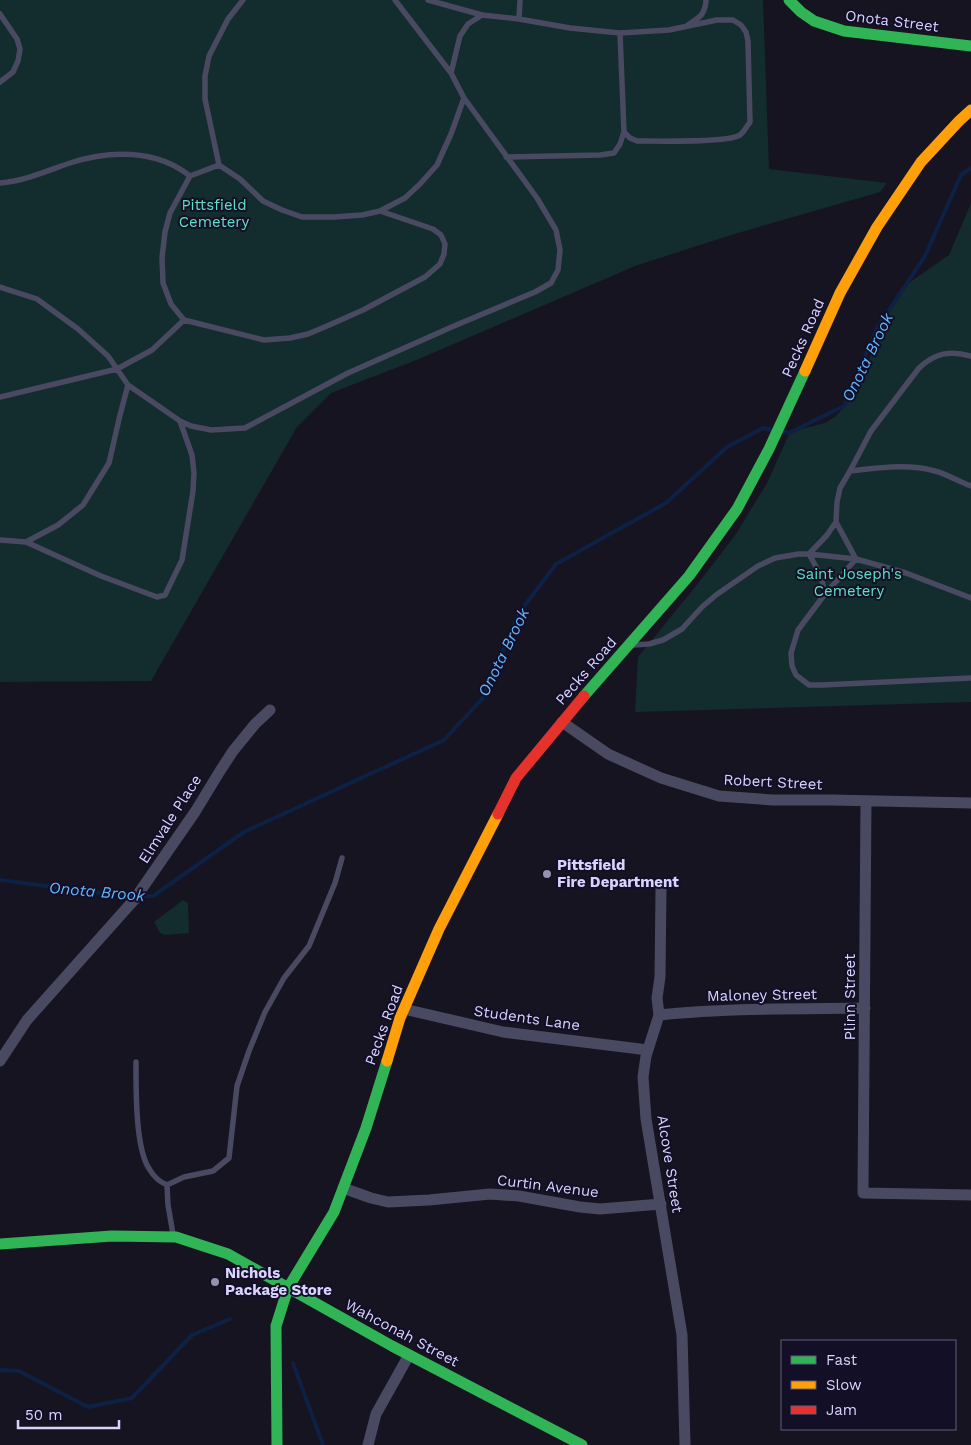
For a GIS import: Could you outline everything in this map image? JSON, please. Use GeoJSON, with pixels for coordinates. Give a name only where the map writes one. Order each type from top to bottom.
{"type":"FeatureCollection","features":[{"type":"Feature","properties":{"kind":"street","name":"Onota Street"},"geometry":{"type":"LineString","coordinates":[[789,0],[796,10],[806,18],[844,31],[971,46]]}},
{"type":"Feature","properties":{"kind":"street","name":"Pecks Road"},"geometry":{"type":"LineString","coordinates":[[277,1445],[276,1326],[288,1288],[334,1212],[366,1128],[400,1018],[439,929],[516,778],[562,722],[690,576],[727,524],[775,438],[840,293],[877,228],[921,162],[971,110]]}},
{"type":"Feature","properties":{"kind":"street","name":"Elmvale Place"},"geometry":{"type":"LineString","coordinates":[[0,1061],[27,1020],[138,895],[195,812],[233,751],[255,724],[270,710]]}},
{"type":"Feature","properties":{"kind":"street","name":"Robert Street"},"geometry":{"type":"LineString","coordinates":[[562,722],[608,754],[661,778],[719,796],[773,800],[971,803]]}},
{"type":"Feature","properties":{"kind":"street","name":"Plinn Street"},"geometry":{"type":"LineString","coordinates":[[866,801],[863,1193],[971,1195]]}},
{"type":"Feature","properties":{"kind":"street","name":"Alcove Street"},"geometry":{"type":"LineString","coordinates":[[661,889],[660,977],[657,998],[659,1015],[648,1050],[643,1077],[645,1110],[682,1335],[685,1445]]}},
{"type":"Feature","properties":{"kind":"street","name":"Maloney Street"},"geometry":{"type":"LineString","coordinates":[[659,1015],[688,1012],[865,1008]]}},
{"type":"Feature","properties":{"kind":"street","name":"Students Lane"},"geometry":{"type":"LineString","coordinates":[[404,1009],[502,1032],[648,1050]]}},
{"type":"Feature","properties":{"kind":"street","name":"Curtin Avenue"},"geometry":{"type":"LineString","coordinates":[[343,1188],[388,1202],[490,1194],[519,1196],[580,1207],[600,1208],[661,1204]]}},
{"type":"Feature","properties":{"kind":"street","name":"Wahconah Street"},"geometry":{"type":"LineString","coordinates":[[0,1244],[112,1236],[173,1236],[228,1254],[409,1355],[582,1445]]}},
{"type":"Feature","properties":{"kind":"street"},"geometry":{"type":"LineString","coordinates":[[368,1445],[376,1414],[409,1355]]}},
{"type":"Feature","properties":{"kind":"lane"},"geometry":{"type":"LineString","coordinates":[[243,0],[228,19],[209,56],[205,76],[205,99],[218,165],[240,179],[263,200],[282,210],[302,217],[362,215],[380,211],[405,198],[437,165],[464,98]]}},
{"type":"Feature","properties":{"kind":"lane"},"geometry":{"type":"LineString","coordinates":[[0,287],[36,299],[78,329],[108,356],[128,385],[180,421],[190,426],[211,430],[245,428],[348,373],[552,283],[558,270],[560,250],[556,230],[537,198],[464,98],[451,73],[395,0]]}},
{"type":"Feature","properties":{"kind":"lane"},"geometry":{"type":"LineString","coordinates":[[428,0],[482,14],[570,28],[620,33],[669,30],[717,20],[733,20],[741,25],[746,32],[748,41],[750,122],[740,135],[730,138],[690,141],[638,141],[630,138],[624,132]]}},
{"type":"Feature","properties":{"kind":"lane"},"geometry":{"type":"LineString","coordinates":[[519,19],[520,0]]}},
{"type":"Feature","properties":{"kind":"lane"},"geometry":{"type":"LineString","coordinates":[[685,26],[698,19],[706,10],[706,0]]}},
{"type":"Feature","properties":{"kind":"lane"},"geometry":{"type":"LineString","coordinates":[[0,14],[17,39],[20,49],[18,61],[13,72],[0,82]]}},
{"type":"Feature","properties":{"kind":"lane"},"geometry":{"type":"LineString","coordinates":[[451,73],[460,36],[468,24],[482,14]]}},
{"type":"Feature","properties":{"kind":"lane"},"geometry":{"type":"LineString","coordinates":[[506,156],[600,155],[614,153],[620,144],[624,132],[620,33]]}},
{"type":"Feature","properties":{"kind":"lane"},"geometry":{"type":"LineString","coordinates":[[0,183],[40,175],[72,162],[102,155],[118,154],[152,157],[182,170],[190,176]]}},
{"type":"Feature","properties":{"kind":"lane"},"geometry":{"type":"LineString","coordinates":[[218,165],[190,176],[170,213],[165,232],[162,258],[164,283],[171,304],[184,320],[264,340],[290,338],[308,334],[363,310],[425,277],[440,264],[445,244],[441,235],[433,229],[380,211]]}},
{"type":"Feature","properties":{"kind":"lane"},"geometry":{"type":"LineString","coordinates":[[0,397],[117,370],[152,350],[184,320]]}},
{"type":"Feature","properties":{"kind":"lane"},"geometry":{"type":"LineString","coordinates":[[809,554],[827,535],[836,522],[840,488],[871,431],[919,368],[928,360],[941,354],[952,352],[971,356]]}},
{"type":"Feature","properties":{"kind":"lane"},"geometry":{"type":"LineString","coordinates":[[26,542],[58,526],[83,506],[108,463],[128,385]]}},
{"type":"Feature","properties":{"kind":"lane"},"geometry":{"type":"LineString","coordinates":[[0,540],[26,542],[101,576],[157,597],[164,595],[182,560],[193,491],[192,455],[180,421]]}},
{"type":"Feature","properties":{"kind":"lane"},"geometry":{"type":"LineString","coordinates":[[850,471],[900,466],[916,467],[936,471],[971,486]]}},
{"type":"Feature","properties":{"kind":"lane"},"geometry":{"type":"LineString","coordinates":[[836,522],[856,558]]}},
{"type":"Feature","properties":{"kind":"lane"},"geometry":{"type":"LineString","coordinates":[[629,646],[649,644],[662,640],[682,629],[716,595],[758,566],[774,558],[799,554],[856,558],[906,573],[971,598]]}},
{"type":"Feature","properties":{"kind":"lane"},"geometry":{"type":"LineString","coordinates":[[809,554],[821,576],[825,594]]}},
{"type":"Feature","properties":{"kind":"lane"},"geometry":{"type":"LineString","coordinates":[[856,558],[825,594],[798,630],[791,653],[792,666],[796,675],[809,685],[971,678]]}},
{"type":"Feature","properties":{"kind":"lane"},"geometry":{"type":"LineString","coordinates":[[167,1185],[184,1177],[213,1171],[229,1158],[237,1086],[249,1051],[264,1012],[284,978],[309,946],[335,883],[342,858]]}},
{"type":"Feature","properties":{"kind":"lane"},"geometry":{"type":"LineString","coordinates":[[136,1062],[136,1097],[142,1150],[149,1169],[161,1182],[167,1185]]}},
{"type":"Feature","properties":{"kind":"lane"},"geometry":{"type":"LineString","coordinates":[[167,1185],[173,1236]]}},
{"type":"Feature","properties":{"kind":"green space","name":"Pittsfield Cemetery"},"geometry":{"type":"Polygon","coordinates":[[[0,0],[763,0],[769,169],[887,183],[880,192],[731,235],[635,266],[419,359],[331,393],[297,427],[151,681],[0,682],[0,0]]]}},
{"type":"Feature","properties":{"kind":"green space","name":"Saint Joseph's Cemetery"},"geometry":{"type":"Polygon","coordinates":[[[971,203],[971,702],[635,712],[638,657],[736,534],[767,483],[790,432],[825,423],[836,416],[846,405],[867,365],[888,310],[897,294],[903,287],[949,255],[971,203]]]}},
{"type":"Feature","properties":{"kind":"green space"},"geometry":{"type":"Polygon","coordinates":[[[183,900],[188,903],[189,933],[165,935],[160,933],[154,922],[183,900]]]}},
{"type":"Feature","properties":{"kind":"waterway","name":"Onota Brook"},"geometry":{"type":"LineString","coordinates":[[782,431],[789,433],[844,406],[877,328],[925,256],[961,175],[971,168]]}},
{"type":"Feature","properties":{"kind":"waterway","name":"Onota Brook"},"geometry":{"type":"LineString","coordinates":[[0,880],[124,896],[153,896],[244,832],[444,740],[482,699],[519,613],[556,564],[666,503],[727,447],[763,428],[773,430]]}},
{"type":"Feature","properties":{"kind":"waterway"},"geometry":{"type":"LineString","coordinates":[[0,1370],[19,1371],[88,1407],[132,1398],[192,1335],[230,1319]]}},
{"type":"Feature","properties":{"kind":"waterway"},"geometry":{"type":"LineString","coordinates":[[293,1363],[323,1445]]}},
{"type":"Feature","properties":{"kind":"traffic: fast"},"geometry":{"type":"LineString","coordinates":[[789,0],[814,21],[844,31],[971,46]]}},
{"type":"Feature","properties":{"kind":"traffic: fast"},"geometry":{"type":"LineString","coordinates":[[584,696],[689,576],[737,509],[769,449],[805,371]]}},
{"type":"Feature","properties":{"kind":"traffic: fast"},"geometry":{"type":"LineString","coordinates":[[277,1445],[276,1326],[288,1288],[334,1212],[366,1128],[387,1061]]}},
{"type":"Feature","properties":{"kind":"traffic: fast"},"geometry":{"type":"LineString","coordinates":[[0,1244],[112,1236],[176,1237],[228,1254],[392,1346],[582,1445]]}},
{"type":"Feature","properties":{"kind":"traffic: slow"},"geometry":{"type":"LineString","coordinates":[[805,371],[840,293],[877,227],[921,162],[971,110]]}},
{"type":"Feature","properties":{"kind":"traffic: slow"},"geometry":{"type":"LineString","coordinates":[[387,1061],[400,1018],[439,929],[498,814]]}},
{"type":"Feature","properties":{"kind":"traffic: jam"},"geometry":{"type":"LineString","coordinates":[[498,814],[516,778],[584,696]]}},
{"type":"Feature","properties":{"kind":"place","name":"Pittsfield Fire Department"},"geometry":{"type":"Point","coordinates":[547,874]}},
{"type":"Feature","properties":{"kind":"place","name":"Nichols Package Store"},"geometry":{"type":"Point","coordinates":[215,1282]}}]}
